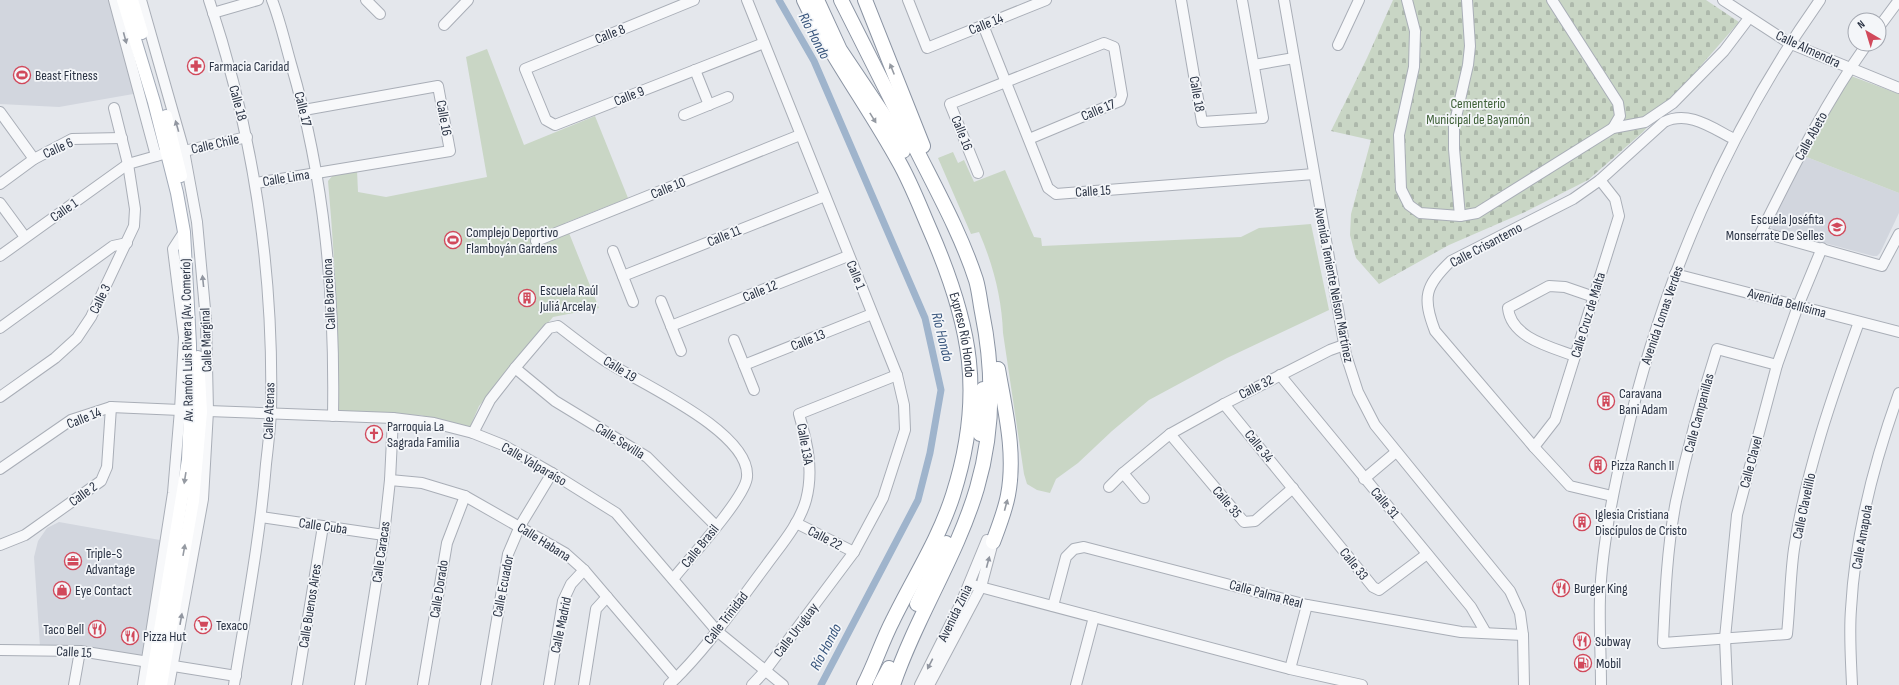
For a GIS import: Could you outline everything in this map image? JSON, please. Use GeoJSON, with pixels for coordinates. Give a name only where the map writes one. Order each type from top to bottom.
{"type":"FeatureCollection","features":[{"type":"Feature","properties":{"kind":"highway","name":"Expreso Río Hondo"},"geometry":{"type":"LineString","coordinates":[[804,0],[829,49],[866,106],[904,172],[953,283],[964,324],[968,350],[971,380],[971,404],[961,466],[946,511],[892,622],[874,684]]}},
{"type":"Feature","properties":{"kind":"highway"},"geometry":{"type":"LineString","coordinates":[[817,0],[840,50],[887,120],[925,195],[954,260],[964,289],[976,340],[979,384],[970,463],[949,521],[874,684]]}},
{"type":"Feature","properties":{"kind":"highway"},"geometry":{"type":"LineString","coordinates":[[836,0],[933,198],[970,286],[978,318],[982,346],[984,385],[980,441],[965,497],[956,524],[932,571],[889,668],[874,684]]}},
{"type":"Feature","properties":{"kind":"highway","name":"Expreso Río Hondo"},"geometry":{"type":"LineString","coordinates":[[841,0],[940,197],[976,282],[986,332],[991,385],[990,427],[977,486],[963,528],[920,619],[893,685]]}},
{"type":"Feature","properties":{"kind":"highway"},"geometry":{"type":"LineString","coordinates":[[865,0],[926,152],[940,197]]}},
{"type":"Feature","properties":{"kind":"highway"},"geometry":{"type":"LineString","coordinates":[[976,282],[984,298],[990,322],[1011,452],[1008,495],[990,541]]}},
{"type":"Feature","properties":{"kind":"highway"},"geometry":{"type":"LineString","coordinates":[[856,685],[876,647],[892,622]]}},
{"type":"Feature","properties":{"kind":"main road","name":"Av. Ramón Luis Rivera (Av. Comerío)"},"geometry":{"type":"LineString","coordinates":[[123,0],[154,102],[162,154],[177,193],[184,232],[190,344],[188,460],[160,663],[161,685]]}},
{"type":"Feature","properties":{"kind":"main road","name":"Av. Ramón Luis Rivera (Av. Comerío)"},"geometry":{"type":"LineString","coordinates":[[132,0],[176,150],[191,228],[201,412],[193,501],[160,663],[151,685]]}},
{"type":"Feature","properties":{"kind":"street"},"geometry":{"type":"LineString","coordinates":[[114,0],[162,154]]}},
{"type":"Feature","properties":{"kind":"street","name":"Calle Marginal"},"geometry":{"type":"LineString","coordinates":[[141,0],[184,151],[197,222],[206,320],[208,411],[203,499],[160,663],[143,685]]}},
{"type":"Feature","properties":{"kind":"street","name":"Calle 18"},"geometry":{"type":"LineString","coordinates":[[208,0],[213,13],[247,137]]}},
{"type":"Feature","properties":{"kind":"street"},"geometry":{"type":"LineString","coordinates":[[213,13],[258,0]]}},
{"type":"Feature","properties":{"kind":"street","name":"Calle 17"},"geometry":{"type":"LineString","coordinates":[[272,0],[304,110],[317,173]]}},
{"type":"Feature","properties":{"kind":"street"},"geometry":{"type":"LineString","coordinates":[[366,0],[380,14]]}},
{"type":"Feature","properties":{"kind":"street","name":"Calle 8"},"geometry":{"type":"LineString","coordinates":[[525,69],[694,0]]}},
{"type":"Feature","properties":{"kind":"street","name":"Calle 1"},"geometry":{"type":"LineString","coordinates":[[747,0],[896,375],[904,405],[905,430],[883,498],[854,552]]}},
{"type":"Feature","properties":{"kind":"street","name":"Calle 14"},"geometry":{"type":"LineString","coordinates":[[908,0],[927,48],[1046,0]]}},
{"type":"Feature","properties":{"kind":"street","name":"Calle 18"},"geometry":{"type":"LineString","coordinates":[[1181,0],[1202,122],[1263,118],[1242,0]]}},
{"type":"Feature","properties":{"kind":"street","name":"Avenida Teniente Nelson Martínez"},"geometry":{"type":"LineString","coordinates":[[1284,0],[1344,344],[1358,392],[1375,425],[1510,591],[1520,613],[1523,635],[1524,685]]}},
{"type":"Feature","properties":{"kind":"street"},"geometry":{"type":"LineString","coordinates":[[1338,45],[1359,0]]}},
{"type":"Feature","properties":{"kind":"street"},"geometry":{"type":"LineString","coordinates":[[1407,0],[1415,31],[1414,67],[1399,134],[1401,188],[1409,205],[1420,213],[1460,216],[1477,213],[1613,128],[1645,122],[1673,103],[1724,51],[1749,18]]}},
{"type":"Feature","properties":{"kind":"street"},"geometry":{"type":"LineString","coordinates":[[1460,216],[1454,149],[1454,126],[1468,65],[1470,46],[1467,0]]}},
{"type":"Feature","properties":{"kind":"street"},"geometry":{"type":"LineString","coordinates":[[1552,0],[1618,103],[1620,116],[1613,128]]}},
{"type":"Feature","properties":{"kind":"street","name":"Calle Almendra"},"geometry":{"type":"LineString","coordinates":[[1723,0],[1789,43],[1899,88]]}},
{"type":"Feature","properties":{"kind":"street","name":"Avenida Lomas Verdes"},"geometry":{"type":"LineString","coordinates":[[1601,685],[1600,596],[1612,496],[1638,383],[1675,274],[1734,139],[1789,43],[1820,0]]}},
{"type":"Feature","properties":{"kind":"street"},"geometry":{"type":"LineString","coordinates":[[1887,16],[1899,0]]}},
{"type":"Feature","properties":{"kind":"street"},"geometry":{"type":"LineString","coordinates":[[444,25],[463,2]]}},
{"type":"Feature","properties":{"kind":"street","name":"Calle 15"},"geometry":{"type":"LineString","coordinates":[[983,25],[1048,188],[1056,194],[1314,174]]}},
{"type":"Feature","properties":{"kind":"street","name":"Calle 9"},"geometry":{"type":"LineString","coordinates":[[525,69],[546,120],[556,125],[764,43]]}},
{"type":"Feature","properties":{"kind":"street","name":"Calle 17"},"geometry":{"type":"LineString","coordinates":[[1006,82],[1104,43],[1114,48],[1122,95],[1120,101],[1029,139]]}},
{"type":"Feature","properties":{"kind":"street","name":"Calle Abeto"},"geometry":{"type":"LineString","coordinates":[[1822,248],[1761,232],[1804,146],[1850,68],[1861,52]]}},
{"type":"Feature","properties":{"kind":"street"},"geometry":{"type":"LineString","coordinates":[[1254,65],[1294,58]]}},
{"type":"Feature","properties":{"kind":"street"},"geometry":{"type":"LineString","coordinates":[[695,70],[709,105]]}},
{"type":"Feature","properties":{"kind":"street","name":"Calle 16"},"geometry":{"type":"LineString","coordinates":[[978,173],[950,104],[1006,82]]}},
{"type":"Feature","properties":{"kind":"street","name":"Calle 16"},"geometry":{"type":"LineString","coordinates":[[304,110],[438,86],[450,151],[317,173]]}},
{"type":"Feature","properties":{"kind":"street"},"geometry":{"type":"LineString","coordinates":[[684,115],[728,97]]}},
{"type":"Feature","properties":{"kind":"street"},"geometry":{"type":"LineString","coordinates":[[114,108],[128,164]]}},
{"type":"Feature","properties":{"kind":"street"},"geometry":{"type":"LineString","coordinates":[[0,112],[34,159]]}},
{"type":"Feature","properties":{"kind":"street","name":"Calle Crisantemo"},"geometry":{"type":"LineString","coordinates":[[1612,496],[1570,486],[1534,447],[1435,331],[1428,312],[1428,293],[1435,276],[1451,261],[1573,199],[1600,180],[1664,122],[1674,117],[1693,118],[1734,139]]}},
{"type":"Feature","properties":{"kind":"street","name":"Calle 10"},"geometry":{"type":"LineString","coordinates":[[536,241],[800,135]]}},
{"type":"Feature","properties":{"kind":"street","name":"Calle Chile"},"geometry":{"type":"LineString","coordinates":[[184,151],[247,137]]}},
{"type":"Feature","properties":{"kind":"street","name":"Calle Atenas"},"geometry":{"type":"LineString","coordinates":[[235,680],[261,517],[271,413],[270,317],[256,183],[247,137]]}},
{"type":"Feature","properties":{"kind":"street","name":"Calle 6"},"geometry":{"type":"LineString","coordinates":[[0,184],[34,159],[72,139],[122,138]]}},
{"type":"Feature","properties":{"kind":"street","name":"Calle 1"},"geometry":{"type":"LineString","coordinates":[[0,256],[128,164],[162,154]]}},
{"type":"Feature","properties":{"kind":"street","name":"Calle 3"},"geometry":{"type":"LineString","coordinates":[[0,397],[55,358],[77,338],[91,317],[134,226],[135,209],[128,164]]}},
{"type":"Feature","properties":{"kind":"street","name":"Calle Lima"},"geometry":{"type":"LineString","coordinates":[[256,183],[317,173]]}},
{"type":"Feature","properties":{"kind":"street","name":"Calle Barcelona"},"geometry":{"type":"LineString","coordinates":[[317,173],[330,279],[333,416]]}},
{"type":"Feature","properties":{"kind":"street","name":"Calle Cruz de Malta"},"geometry":{"type":"LineString","coordinates":[[1534,447],[1555,420],[1619,216],[1615,199],[1600,180]]}},
{"type":"Feature","properties":{"kind":"street","name":"Calle 11"},"geometry":{"type":"LineString","coordinates":[[623,276],[825,196]]}},
{"type":"Feature","properties":{"kind":"street"},"geometry":{"type":"LineString","coordinates":[[0,203],[25,238]]}},
{"type":"Feature","properties":{"kind":"street","name":"Calle Marginal"},"geometry":{"type":"LineString","coordinates":[[169,685],[160,663],[172,493],[180,410],[184,337],[173,249],[184,232]]}},
{"type":"Feature","properties":{"kind":"street"},"geometry":{"type":"LineString","coordinates":[[1822,248],[1882,266],[1899,234]]}},
{"type":"Feature","properties":{"kind":"street"},"geometry":{"type":"LineString","coordinates":[[0,328],[113,246],[127,243]]}},
{"type":"Feature","properties":{"kind":"street","name":"Calle Clavel"},"geometry":{"type":"LineString","coordinates":[[1727,685],[1725,638],[1737,515],[1777,365],[1798,306],[1822,248]]}},
{"type":"Feature","properties":{"kind":"street"},"geometry":{"type":"LineString","coordinates":[[613,252],[633,302]]}},
{"type":"Feature","properties":{"kind":"street","name":"Calle 12"},"geometry":{"type":"LineString","coordinates":[[671,326],[848,256]]}},
{"type":"Feature","properties":{"kind":"street","name":"Avenida Bellísima"},"geometry":{"type":"LineString","coordinates":[[1675,274],[1899,332]]}},
{"type":"Feature","properties":{"kind":"street"},"geometry":{"type":"LineString","coordinates":[[1575,356],[1530,339],[1509,316],[1508,308],[1549,286],[1565,287],[1594,297]]}},
{"type":"Feature","properties":{"kind":"street"},"geometry":{"type":"LineString","coordinates":[[661,301],[681,351]]}},
{"type":"Feature","properties":{"kind":"street","name":"Calle 13"},"geometry":{"type":"LineString","coordinates":[[744,365],[872,314]]}},
{"type":"Feature","properties":{"kind":"street","name":"Calle Clavelillo"},"geometry":{"type":"LineString","coordinates":[[1725,638],[1787,634],[1794,550],[1805,492],[1826,412],[1859,322]]}},
{"type":"Feature","properties":{"kind":"street","name":"Calle 19"},"geometry":{"type":"LineString","coordinates":[[473,433],[490,400],[515,368],[549,328],[558,326],[606,361],[706,420],[736,447],[746,461],[748,477],[744,486],[727,512]]}},
{"type":"Feature","properties":{"kind":"street"},"geometry":{"type":"LineString","coordinates":[[734,340],[754,390]]}},
{"type":"Feature","properties":{"kind":"street","name":"Calle 32"},"geometry":{"type":"LineString","coordinates":[[1109,487],[1123,473],[1170,434],[1224,404],[1344,344]]}},
{"type":"Feature","properties":{"kind":"street","name":"Calle Campanillas"},"geometry":{"type":"LineString","coordinates":[[1725,638],[1662,643],[1667,567],[1676,502],[1697,413],[1717,349],[1777,365]]}},
{"type":"Feature","properties":{"kind":"street","name":"Calle Sevilla"},"geometry":{"type":"LineString","coordinates":[[515,368],[555,401],[647,457],[716,526]]}},
{"type":"Feature","properties":{"kind":"street","name":"Calle 13A"},"geometry":{"type":"LineString","coordinates":[[779,547],[796,523],[806,500],[810,474],[808,445],[799,414],[896,375]]}},
{"type":"Feature","properties":{"kind":"street","name":"Calle 31"},"geometry":{"type":"LineString","coordinates":[[1280,376],[1471,606],[1486,633]]}},
{"type":"Feature","properties":{"kind":"street","name":"Calle Amapola"},"geometry":{"type":"LineString","coordinates":[[1852,685],[1851,610],[1861,529],[1886,429],[1899,393]]}},
{"type":"Feature","properties":{"kind":"street","name":"Calle 34"},"geometry":{"type":"LineString","coordinates":[[1224,404],[1293,488]]}},
{"type":"Feature","properties":{"kind":"street","name":"Calle 14"},"geometry":{"type":"LineString","coordinates":[[0,469],[71,420],[111,407],[180,410]]}},
{"type":"Feature","properties":{"kind":"street","name":"Calle 2"},"geometry":{"type":"LineString","coordinates":[[0,545],[25,535],[100,481],[107,467],[111,407]]}},
{"type":"Feature","properties":{"kind":"street","name":"Calle Valparaíso"},"geometry":{"type":"LineString","coordinates":[[208,411],[393,418],[434,423],[473,433],[503,445],[552,473],[616,513],[718,631],[783,685]]}},
{"type":"Feature","properties":{"kind":"street","name":"Calle Caracas"},"geometry":{"type":"LineString","coordinates":[[360,685],[384,535],[390,480],[393,418]]}},
{"type":"Feature","properties":{"kind":"street","name":"Calle 35"},"geometry":{"type":"LineString","coordinates":[[1170,434],[1244,522],[1255,521],[1293,488]]}},
{"type":"Feature","properties":{"kind":"street"},"geometry":{"type":"LineString","coordinates":[[1364,479],[1396,452]]}},
{"type":"Feature","properties":{"kind":"street","name":"Calle Ecuador"},"geometry":{"type":"LineString","coordinates":[[486,685],[508,554],[520,526],[552,473]]}},
{"type":"Feature","properties":{"kind":"street"},"geometry":{"type":"LineString","coordinates":[[1123,473],[1144,498]]}},
{"type":"Feature","properties":{"kind":"street","name":"Calle Habana"},"geometry":{"type":"LineString","coordinates":[[390,480],[422,483],[465,496],[565,552],[584,570],[607,597],[673,682]]}},
{"type":"Feature","properties":{"kind":"street","name":"Calle 33"},"geometry":{"type":"LineString","coordinates":[[1293,488],[1333,545],[1373,587],[1380,590],[1427,554]]}},
{"type":"Feature","properties":{"kind":"street","name":"Calle Dorado"},"geometry":{"type":"LineString","coordinates":[[423,685],[447,543],[465,496]]}},
{"type":"Feature","properties":{"kind":"street","name":"Calle Brasil"},"geometry":{"type":"LineString","coordinates":[[673,579],[727,512]]}},
{"type":"Feature","properties":{"kind":"street","name":"Calle Cuba"},"geometry":{"type":"LineString","coordinates":[[261,517],[384,535]]}},
{"type":"Feature","properties":{"kind":"street","name":"Calle 22"},"geometry":{"type":"LineString","coordinates":[[796,523],[854,552]]}},
{"type":"Feature","properties":{"kind":"street","name":"Calle Buenos Aires"},"geometry":{"type":"LineString","coordinates":[[297,685],[322,526]]}},
{"type":"Feature","properties":{"kind":"street","name":"Avenida Zinia"},"geometry":{"type":"LineString","coordinates":[[920,685],[990,541]]}},
{"type":"Feature","properties":{"kind":"street","name":"Avenida Zinia"},"geometry":{"type":"LineString","coordinates":[[929,685],[980,587],[990,541]]}},
{"type":"Feature","properties":{"kind":"street","name":"Calle Trinidad"},"geometry":{"type":"LineString","coordinates":[[673,682],[718,631],[779,547]]}},
{"type":"Feature","properties":{"kind":"street","name":"Calle Palma Real"},"geometry":{"type":"LineString","coordinates":[[1053,606],[1066,557],[1074,549],[1084,547],[1307,605],[1461,632],[1523,635]]}},
{"type":"Feature","properties":{"kind":"street","name":"Calle Uruguay"},"geometry":{"type":"LineString","coordinates":[[752,685],[765,671],[854,552]]}},
{"type":"Feature","properties":{"kind":"street","name":"Calle Madrid"},"geometry":{"type":"LineString","coordinates":[[549,685],[563,601],[571,584],[584,570]]}},
{"type":"Feature","properties":{"kind":"street"},"geometry":{"type":"LineString","coordinates":[[969,584],[1290,668],[1362,685]]}},
{"type":"Feature","properties":{"kind":"street"},"geometry":{"type":"LineString","coordinates":[[584,685],[596,610],[607,597]]}},
{"type":"Feature","properties":{"kind":"street"},"geometry":{"type":"LineString","coordinates":[[1290,668],[1307,605]]}},
{"type":"Feature","properties":{"kind":"street"},"geometry":{"type":"LineString","coordinates":[[1076,685],[1094,617]]}},
{"type":"Feature","properties":{"kind":"street","name":"Calle 15"},"geometry":{"type":"LineString","coordinates":[[0,650],[80,650],[160,663],[235,680]]}},
{"type":"Feature","properties":{"kind":"street"},"geometry":{"type":"LineString","coordinates":[[74,685],[80,650]]}},
{"type":"Feature","properties":{"kind":"shaded area"},"geometry":{"type":"Polygon","coordinates":[[[0,0],[110,0],[139,93],[59,107],[0,104],[0,0]]]}},
{"type":"Feature","properties":{"kind":"shaded area"},"geometry":{"type":"Polygon","coordinates":[[[1804,156],[1899,193],[1899,213],[1880,253],[1877,256],[1772,229],[1770,225],[1804,156]]]}},
{"type":"Feature","properties":{"kind":"shaded area"},"geometry":{"type":"Polygon","coordinates":[[[59,522],[160,540],[143,656],[85,647],[40,647],[34,557],[38,541],[47,528],[59,522]]]}},
{"type":"Feature","properties":{"kind":"green space","name":"Cementerio Municipal de Bayamón"},"geometry":{"type":"Polygon","coordinates":[[[1393,0],[1706,0],[1739,22],[1643,132],[1588,180],[1525,212],[1449,245],[1379,284],[1356,258],[1350,235],[1351,214],[1371,140],[1331,131],[1367,58],[1393,0]]]}},
{"type":"Feature","properties":{"kind":"green space","name":"Complejo Deportivo Flamboyán Gardens"},"geometry":{"type":"Polygon","coordinates":[[[487,49],[524,145],[595,116],[628,198],[565,223],[599,308],[553,317],[479,406],[470,427],[420,415],[338,413],[336,297],[328,181],[334,174],[357,170],[358,192],[386,197],[487,177],[466,57],[487,49]]]}},
{"type":"Feature","properties":{"kind":"green space"},"geometry":{"type":"Polygon","coordinates":[[[1851,76],[1899,94],[1899,193],[1804,156],[1851,76]]]}},
{"type":"Feature","properties":{"kind":"green space"},"geometry":{"type":"Polygon","coordinates":[[[953,152],[958,163],[964,160],[974,182],[1005,170],[1034,237],[1041,238],[1042,246],[1241,237],[1259,228],[1311,224],[1329,310],[1227,358],[1149,400],[1112,431],[1078,463],[1056,479],[1050,493],[1037,490],[1027,484],[1024,474],[1003,333],[1001,307],[989,256],[979,232],[971,234],[938,158],[953,152]]]}},
{"type":"Feature","properties":{"kind":"waterway","name":"Río Hondo"},"geometry":{"type":"LineString","coordinates":[[779,0],[814,61],[925,318],[941,390],[930,453],[918,500],[821,685]]}},
{"type":"Feature","properties":{"kind":"place","name":"Farmacia Caridad"},"geometry":{"type":"Point","coordinates":[196,66]}},
{"type":"Feature","properties":{"kind":"place","name":"Beast Fitness"},"geometry":{"type":"Point","coordinates":[22,75]}},
{"type":"Feature","properties":{"kind":"place","name":"Escuela Joséfita Monserrate De Selles"},"geometry":{"type":"Point","coordinates":[1837,227]}},
{"type":"Feature","properties":{"kind":"place","name":"Complejo Deportivo Flamboyán Gardens"},"geometry":{"type":"Point","coordinates":[453,240]}},
{"type":"Feature","properties":{"kind":"place","name":"Escuela Raúl Juliá Arcelay"},"geometry":{"type":"Point","coordinates":[527,298]}},
{"type":"Feature","properties":{"kind":"place","name":"Caravana Bani Adam"},"geometry":{"type":"Point","coordinates":[1606,401]}},
{"type":"Feature","properties":{"kind":"place","name":"Parroquia La Sagrada Familia"},"geometry":{"type":"Point","coordinates":[374,434]}},
{"type":"Feature","properties":{"kind":"place","name":"Pizza Ranch II"},"geometry":{"type":"Point","coordinates":[1598,465]}},
{"type":"Feature","properties":{"kind":"place","name":"Iglesia Cristiana Discípulos de Cristo"},"geometry":{"type":"Point","coordinates":[1582,522]}},
{"type":"Feature","properties":{"kind":"place","name":"Triple-S Advantage"},"geometry":{"type":"Point","coordinates":[73,561]}},
{"type":"Feature","properties":{"kind":"place","name":"Burger King"},"geometry":{"type":"Point","coordinates":[1561,588]}},
{"type":"Feature","properties":{"kind":"place","name":"Eye Contact"},"geometry":{"type":"Point","coordinates":[62,590]}},
{"type":"Feature","properties":{"kind":"place","name":"Texaco"},"geometry":{"type":"Point","coordinates":[203,625]}},
{"type":"Feature","properties":{"kind":"place","name":"Taco Bell"},"geometry":{"type":"Point","coordinates":[97,629]}},
{"type":"Feature","properties":{"kind":"place","name":"Pizza Hut"},"geometry":{"type":"Point","coordinates":[130,636]}},
{"type":"Feature","properties":{"kind":"place","name":"Subway"},"geometry":{"type":"Point","coordinates":[1582,641]}},
{"type":"Feature","properties":{"kind":"place","name":"Mobil"},"geometry":{"type":"Point","coordinates":[1583,663]}}]}
